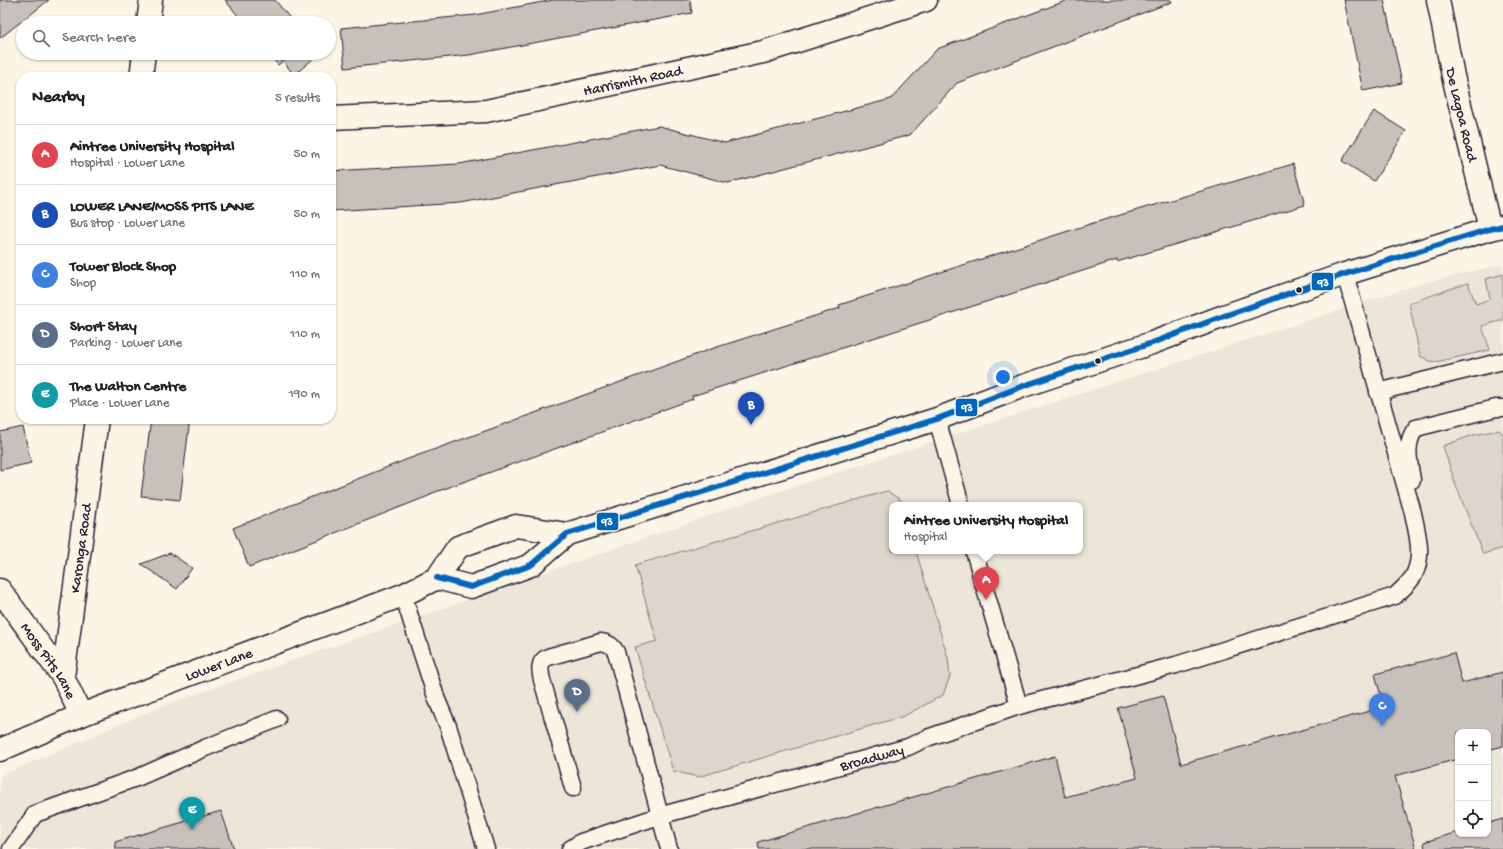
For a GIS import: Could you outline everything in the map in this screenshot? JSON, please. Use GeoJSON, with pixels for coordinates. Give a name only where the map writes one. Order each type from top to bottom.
{"type":"FeatureCollection","features":[{"type":"Feature","properties":{"kind":"street"},"geometry":{"type":"LineString","coordinates":[[149,16],[151,0]]}},
{"type":"Feature","properties":{"kind":"street","name":"Harrismith Road"},"geometry":{"type":"LineString","coordinates":[[336,118],[486,111],[763,52],[926,0]]}},
{"type":"Feature","properties":{"kind":"street","name":"De Lagoa Road"},"geometry":{"type":"LineString","coordinates":[[1438,0],[1453,76],[1497,227]]}},
{"type":"Feature","properties":{"kind":"street"},"geometry":{"type":"LineString","coordinates":[[142,72],[143,60]]}},
{"type":"Feature","properties":{"kind":"street","name":"Lower Lane"},"geometry":{"type":"LineString","coordinates":[[437,578],[472,587],[531,565],[567,534],[936,419],[1023,386],[1114,356],[1345,274],[1497,227]]}},
{"type":"Feature","properties":{"kind":"street","name":"Karonga Road"},"geometry":{"type":"LineString","coordinates":[[63,677],[96,424]]}},
{"type":"Feature","properties":{"kind":"street","name":"Lower Lane"},"geometry":{"type":"LineString","coordinates":[[0,750],[81,714],[403,595],[437,578],[458,547],[516,526],[567,534]]}},
{"type":"Feature","properties":{"kind":"street","name":"Moss Pits Lane"},"geometry":{"type":"LineString","coordinates":[[0,590],[63,677],[81,714]]}},
{"type":"Feature","properties":{"kind":"lane"},"geometry":{"type":"LineString","coordinates":[[1345,274],[1413,513]]}},
{"type":"Feature","properties":{"kind":"lane"},"geometry":{"type":"LineString","coordinates":[[1378,392],[1503,361]]}},
{"type":"Feature","properties":{"kind":"lane"},"geometry":{"type":"LineString","coordinates":[[1413,513],[1415,496],[1409,457],[1409,442],[1411,435],[1416,428],[1496,408],[1503,408]]}},
{"type":"Feature","properties":{"kind":"lane"},"geometry":{"type":"LineString","coordinates":[[936,419],[960,502]]}},
{"type":"Feature","properties":{"kind":"lane","name":"Broadway"},"geometry":{"type":"LineString","coordinates":[[570,849],[580,842],[660,816],[908,747],[927,738],[1019,706],[1176,665],[1395,596],[1413,576],[1417,568],[1420,545],[1413,513]]}},
{"type":"Feature","properties":{"kind":"lane"},"geometry":{"type":"LineString","coordinates":[[975,554],[1019,706]]}},
{"type":"Feature","properties":{"kind":"lane"},"geometry":{"type":"LineString","coordinates":[[403,595],[437,700],[448,726],[486,849]]}},
{"type":"Feature","properties":{"kind":"lane"},"geometry":{"type":"LineString","coordinates":[[573,788],[540,670],[544,658],[601,642],[606,642],[613,647],[616,652],[669,849]]}},
{"type":"Feature","properties":{"kind":"lane"},"geometry":{"type":"LineString","coordinates":[[11,849],[35,814],[139,778],[205,748],[277,719]]}},
{"type":"Feature","properties":{"kind":"shaded area"},"geometry":{"type":"Polygon","coordinates":[[[1503,264],[1503,849],[0,849],[0,776],[162,706],[774,493],[1420,284],[1503,264]]]}},
{"type":"Feature","properties":{"kind":"shaded area"},"geometry":{"type":"Polygon","coordinates":[[[1503,274],[1503,320],[1482,326],[1490,350],[1436,362],[1420,356],[1409,303],[1468,283],[1476,304],[1490,299],[1486,279],[1503,274]]]}},
{"type":"Feature","properties":{"kind":"shaded area"},"geometry":{"type":"Polygon","coordinates":[[[1499,430],[1503,434],[1503,548],[1483,554],[1455,483],[1443,446],[1473,435],[1499,430]]]}},
{"type":"Feature","properties":{"kind":"shaded area"},"geometry":{"type":"Polygon","coordinates":[[[887,491],[902,502],[889,502],[889,554],[917,554],[948,658],[950,676],[943,695],[904,716],[698,777],[673,771],[635,647],[657,641],[635,565],[887,491]]]}},
{"type":"Feature","properties":{"kind":"building"},"geometry":{"type":"Polygon","coordinates":[[[0,0],[49,0],[28,16],[16,16],[16,26],[0,38],[0,0]]]}},
{"type":"Feature","properties":{"kind":"building"},"geometry":{"type":"Polygon","coordinates":[[[225,0],[275,0],[288,16],[238,16],[225,0]]]}},
{"type":"Feature","properties":{"kind":"building"},"geometry":{"type":"Polygon","coordinates":[[[553,0],[690,0],[692,13],[469,55],[345,68],[341,28],[475,15],[553,0]]]}},
{"type":"Feature","properties":{"kind":"building"},"geometry":{"type":"Polygon","coordinates":[[[1068,0],[1171,0],[1172,2],[957,83],[910,135],[728,183],[660,165],[461,203],[336,211],[336,171],[459,164],[659,126],[725,143],[891,99],[937,49],[1068,0]]]}},
{"type":"Feature","properties":{"kind":"building"},"geometry":{"type":"Polygon","coordinates":[[[1344,0],[1384,0],[1402,83],[1363,91],[1344,0]]]}},
{"type":"Feature","properties":{"kind":"building"},"geometry":{"type":"Polygon","coordinates":[[[274,60],[312,60],[298,72],[292,72],[283,61],[278,65],[274,60]]]}},
{"type":"Feature","properties":{"kind":"building"},"geometry":{"type":"Polygon","coordinates":[[[1374,111],[1406,131],[1374,181],[1342,161],[1374,111]]]}},
{"type":"Feature","properties":{"kind":"building"},"geometry":{"type":"Polygon","coordinates":[[[1293,164],[1305,205],[1117,262],[1117,260],[692,396],[693,399],[430,494],[431,495],[249,567],[233,528],[408,459],[714,348],[840,308],[839,305],[1090,224],[1293,164]]]}},
{"type":"Feature","properties":{"kind":"building"},"geometry":{"type":"Polygon","coordinates":[[[150,424],[189,424],[180,500],[141,496],[150,424]]]}},
{"type":"Feature","properties":{"kind":"building"},"geometry":{"type":"Polygon","coordinates":[[[23,427],[31,463],[0,470],[0,432],[23,427]]]}},
{"type":"Feature","properties":{"kind":"building"},"geometry":{"type":"Polygon","coordinates":[[[170,553],[192,568],[177,589],[141,564],[170,553]]]}},
{"type":"Feature","properties":{"kind":"building"},"geometry":{"type":"Polygon","coordinates":[[[1454,653],[1462,683],[1503,672],[1503,746],[1491,749],[1491,729],[1455,729],[1455,760],[1395,776],[1416,849],[759,849],[758,842],[1055,756],[1065,797],[1137,778],[1118,708],[1163,696],[1181,764],[1384,707],[1375,674],[1454,653]]]}},
{"type":"Feature","properties":{"kind":"building"},"geometry":{"type":"Polygon","coordinates":[[[221,811],[234,849],[116,849],[115,842],[221,811]]]}},
{"type":"Feature","properties":{"kind":"building"},"geometry":{"type":"Polygon","coordinates":[[[1503,819],[1503,849],[1425,849],[1424,842],[1455,833],[1455,837],[1491,837],[1491,822],[1503,819]]]}},
{"type":"Feature","properties":{"kind":"transit line","name":"93"},"geometry":{"type":"LineString","coordinates":[[437,578],[471,587],[531,565],[567,534],[937,419],[1023,386],[1152,343],[1345,274],[1503,226]]}},
{"type":"Feature","properties":{"kind":"place","name":"LOWER LANE/MOSS PITS LANE"},"geometry":{"type":"Point","coordinates":[751,425]}},
{"type":"Feature","properties":{"kind":"place","name":"Aintree University Hospital"},"geometry":{"type":"Point","coordinates":[986,600]}},
{"type":"Feature","properties":{"kind":"place","name":"Short Stay"},"geometry":{"type":"Point","coordinates":[577,712]}},
{"type":"Feature","properties":{"kind":"place","name":"Tower Block Shop"},"geometry":{"type":"Point","coordinates":[1382,726]}},
{"type":"Feature","properties":{"kind":"place","name":"The Walton Centre"},"geometry":{"type":"Point","coordinates":[192,830]}}]}
